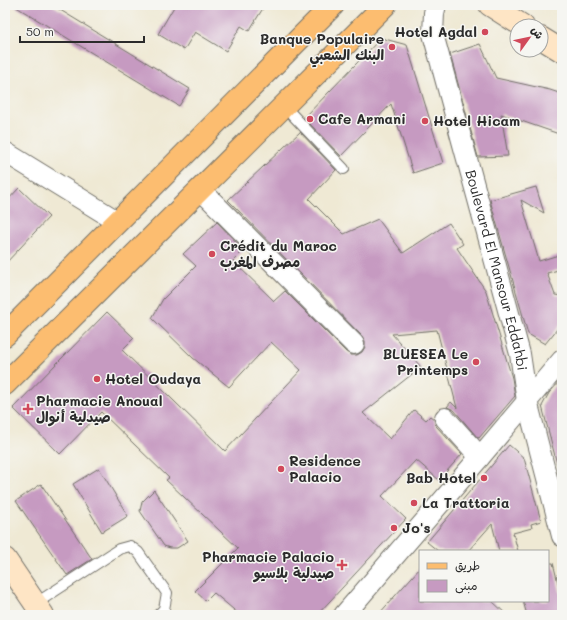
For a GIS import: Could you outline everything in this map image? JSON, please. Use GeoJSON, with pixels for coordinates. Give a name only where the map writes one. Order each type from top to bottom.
{"type":"FeatureCollection","features":[{"type":"Feature","properties":{"kind":"main road"},"geometry":{"type":"LineString","coordinates":[[5,335],[333,5]]}},
{"type":"Feature","properties":{"kind":"main road"},"geometry":{"type":"LineString","coordinates":[[5,384],[385,5]]}},
{"type":"Feature","properties":{"kind":"main road"},"geometry":{"type":"LineString","coordinates":[[490,5],[510,18]]}},
{"type":"Feature","properties":{"kind":"main road"},"geometry":{"type":"LineString","coordinates":[[549,43],[562,51]]}},
{"type":"Feature","properties":{"kind":"main road"},"geometry":{"type":"LineString","coordinates":[[5,558],[39,609]]}},
{"type":"Feature","properties":{"kind":"street","name":"Boulevard El Mansour Eddahbi"},"geometry":{"type":"LineString","coordinates":[[436,5],[433,34],[520,354],[527,401],[562,536]]}},
{"type":"Feature","properties":{"kind":"street"},"geometry":{"type":"LineString","coordinates":[[5,152],[117,221]]}},
{"type":"Feature","properties":{"kind":"street"},"geometry":{"type":"LineString","coordinates":[[200,188],[354,344]]}},
{"type":"Feature","properties":{"kind":"street"},"geometry":{"type":"LineString","coordinates":[[344,615],[562,360]]}},
{"type":"Feature","properties":{"kind":"street"},"geometry":{"type":"LineString","coordinates":[[445,418],[480,457]]}},
{"type":"Feature","properties":{"kind":"lane"},"geometry":{"type":"LineString","coordinates":[[284,106],[344,169]]}},
{"type":"Feature","properties":{"kind":"lane"},"geometry":{"type":"LineString","coordinates":[[39,609],[119,549],[130,546],[138,552],[167,593],[164,609],[158,615]]}},
{"type":"Feature","properties":{"kind":"building"},"geometry":{"type":"Polygon","coordinates":[[[13,5],[52,5],[190,89],[179,106],[13,5]]]}},
{"type":"Feature","properties":{"kind":"building"},"geometry":{"type":"Polygon","coordinates":[[[175,5],[265,5],[249,31],[241,26],[226,51],[195,32],[184,50],[158,34],[175,5]]]}},
{"type":"Feature","properties":{"kind":"building"},"geometry":{"type":"Polygon","coordinates":[[[381,38],[407,45],[443,163],[413,173],[391,104],[341,156],[304,118],[381,38]]]}},
{"type":"Feature","properties":{"kind":"building"},"geometry":{"type":"Polygon","coordinates":[[[480,44],[496,78],[562,94],[562,135],[501,114],[508,156],[478,157],[450,54],[480,44]]]}},
{"type":"Feature","properties":{"kind":"building"},"geometry":{"type":"Polygon","coordinates":[[[300,132],[336,170],[309,199],[344,234],[378,219],[403,253],[449,223],[463,244],[457,248],[486,291],[512,378],[515,396],[479,438],[477,437],[454,410],[447,407],[451,402],[457,408],[437,330],[392,334],[421,367],[363,413],[390,439],[414,410],[426,420],[430,416],[434,419],[436,426],[462,454],[439,480],[416,460],[382,496],[406,519],[317,615],[240,615],[214,593],[206,601],[195,591],[238,548],[166,480],[169,478],[101,412],[60,454],[13,408],[107,312],[134,338],[122,350],[225,451],[301,370],[271,342],[229,387],[193,358],[152,318],[163,299],[196,266],[183,254],[217,222],[244,250],[233,261],[274,301],[285,291],[346,352],[351,355],[357,355],[362,352],[365,347],[365,341],[362,336],[228,200],[300,132]]]}},
{"type":"Feature","properties":{"kind":"building"},"geometry":{"type":"Polygon","coordinates":[[[536,187],[544,213],[521,200],[539,261],[562,254],[562,269],[547,273],[555,295],[562,296],[562,323],[545,344],[528,334],[490,200],[536,187]]]}},
{"type":"Feature","properties":{"kind":"building"},"geometry":{"type":"Polygon","coordinates":[[[19,188],[49,217],[5,264],[5,203],[19,188]]]}},
{"type":"Feature","properties":{"kind":"building"},"geometry":{"type":"Polygon","coordinates":[[[562,379],[562,463],[557,464],[542,406],[549,393],[562,379]]]}},
{"type":"Feature","properties":{"kind":"building"},"geometry":{"type":"Polygon","coordinates":[[[509,445],[524,458],[541,521],[531,524],[532,528],[513,533],[518,550],[499,550],[492,524],[469,550],[437,550],[427,542],[509,445]]]}},
{"type":"Feature","properties":{"kind":"building"},"geometry":{"type":"Polygon","coordinates":[[[99,468],[128,516],[102,532],[73,484],[99,468]]]}},
{"type":"Feature","properties":{"kind":"building"},"geometry":{"type":"Polygon","coordinates":[[[41,484],[92,559],[67,575],[16,501],[41,484]]]}},
{"type":"Feature","properties":{"kind":"building"},"geometry":{"type":"Polygon","coordinates":[[[154,490],[188,541],[177,548],[164,546],[140,511],[142,502],[154,490]]]}},
{"type":"Feature","properties":{"kind":"building"},"geometry":{"type":"Polygon","coordinates":[[[549,563],[553,563],[562,599],[562,615],[527,615],[523,602],[549,602],[549,563]]]}},
{"type":"Feature","properties":{"kind":"building"},"geometry":{"type":"Polygon","coordinates":[[[419,569],[419,602],[493,602],[507,615],[378,615],[419,569]]]}},
{"type":"Feature","properties":{"kind":"place","name":"Hotel Agdal"},"geometry":{"type":"Point","coordinates":[485,32]}},
{"type":"Feature","properties":{"kind":"place","name":"Banque Populaire البنك الشعبي"},"geometry":{"type":"Point","coordinates":[392,47]}},
{"type":"Feature","properties":{"kind":"place","name":"Cafe Armani"},"geometry":{"type":"Point","coordinates":[310,119]}},
{"type":"Feature","properties":{"kind":"place","name":"Hotel Hicam"},"geometry":{"type":"Point","coordinates":[425,121]}},
{"type":"Feature","properties":{"kind":"place","name":"Crédit du Maroc مصرف المغرب"},"geometry":{"type":"Point","coordinates":[212,254]}},
{"type":"Feature","properties":{"kind":"place","name":"BLUESEA Le Printemps"},"geometry":{"type":"Point","coordinates":[476,362]}},
{"type":"Feature","properties":{"kind":"place","name":"Hotel Oudaya"},"geometry":{"type":"Point","coordinates":[97,379]}},
{"type":"Feature","properties":{"kind":"place","name":"Pharmacie Anoual صيدلية أنوال"},"geometry":{"type":"Point","coordinates":[28,409]}},
{"type":"Feature","properties":{"kind":"place","name":"Residence Palacio"},"geometry":{"type":"Point","coordinates":[281,469]}},
{"type":"Feature","properties":{"kind":"place","name":"Bab Hotel"},"geometry":{"type":"Point","coordinates":[484,478]}},
{"type":"Feature","properties":{"kind":"place","name":"La Trattoria"},"geometry":{"type":"Point","coordinates":[414,503]}},
{"type":"Feature","properties":{"kind":"place","name":"Jo's"},"geometry":{"type":"Point","coordinates":[394,528]}},
{"type":"Feature","properties":{"kind":"place","name":"Pharmacie Palacio صيدلية بلاسيو"},"geometry":{"type":"Point","coordinates":[342,565]}}]}
